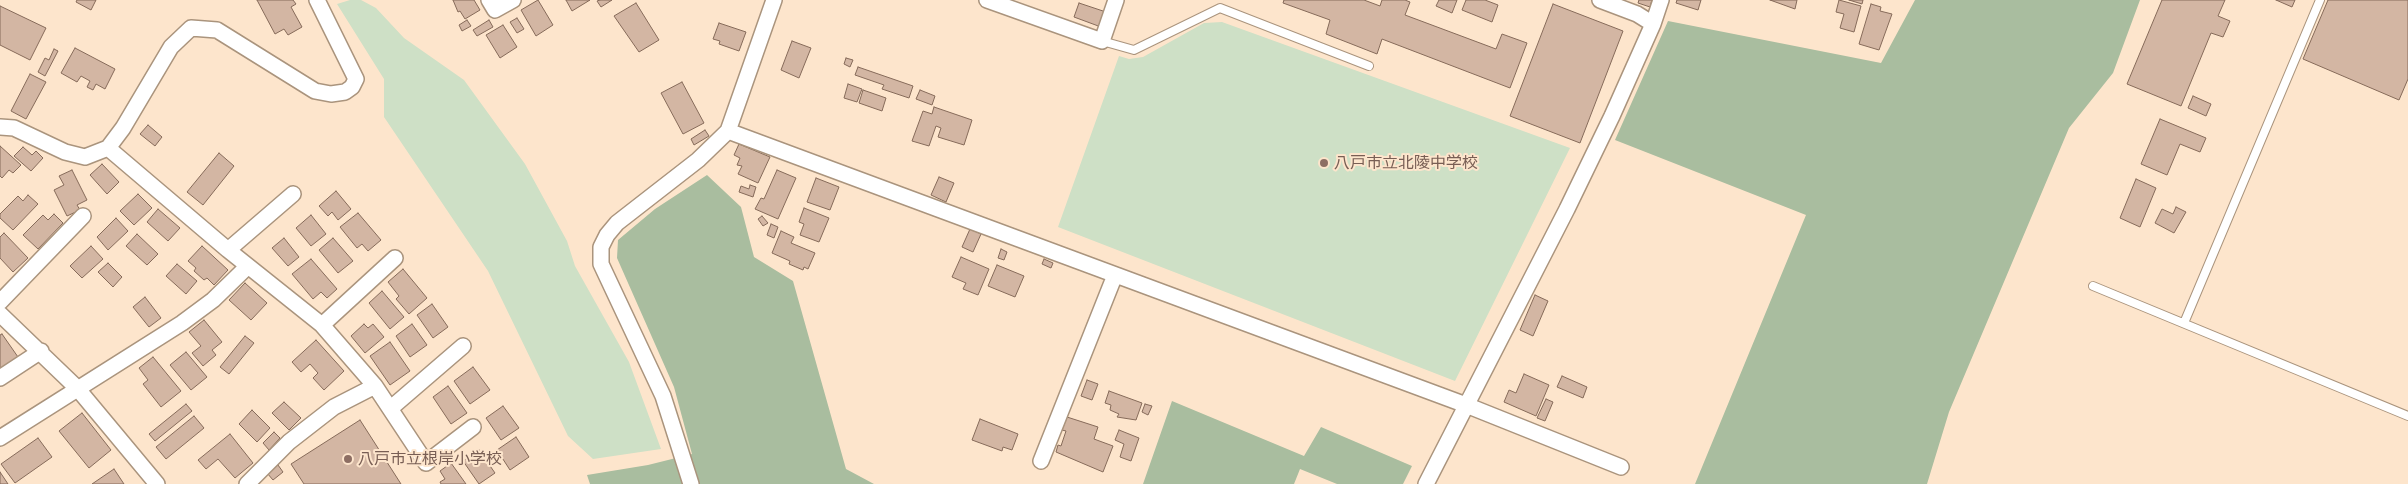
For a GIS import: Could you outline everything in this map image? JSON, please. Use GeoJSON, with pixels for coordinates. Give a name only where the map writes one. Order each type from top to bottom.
{"type":"FeatureCollection","features":[{"type":"Feature","properties":{"kind":"street"},"geometry":{"type":"LineString","coordinates":[[0,127],[14,128],[65,152],[85,157],[108,148],[123,128],[171,47],[190,28],[217,30],[315,91],[331,94],[345,92],[352,87],[356,79],[353,69],[317,0]]}},
{"type":"Feature","properties":{"kind":"street"},"geometry":{"type":"LineString","coordinates":[[490,0],[495,10],[513,0]]}},
{"type":"Feature","properties":{"kind":"street"},"geometry":{"type":"LineString","coordinates":[[691,484],[663,396],[601,264],[601,247],[607,235],[617,223],[698,160],[728,131],[774,0]]}},
{"type":"Feature","properties":{"kind":"street"},"geometry":{"type":"LineString","coordinates":[[987,0],[1102,41],[1116,0]]}},
{"type":"Feature","properties":{"kind":"street"},"geometry":{"type":"LineString","coordinates":[[1600,0],[1637,14],[1653,24]]}},
{"type":"Feature","properties":{"kind":"street"},"geometry":{"type":"LineString","coordinates":[[1426,484],[1567,209],[1653,24],[1661,0]]}},
{"type":"Feature","properties":{"kind":"street"},"geometry":{"type":"LineString","coordinates":[[728,131],[1466,405],[1620,466]]}},
{"type":"Feature","properties":{"kind":"street"},"geometry":{"type":"LineString","coordinates":[[108,148],[228,250],[322,324],[392,408],[426,463],[473,427]]}},
{"type":"Feature","properties":{"kind":"street"},"geometry":{"type":"LineString","coordinates":[[228,250],[293,194]]}},
{"type":"Feature","properties":{"kind":"street"},"geometry":{"type":"LineString","coordinates":[[0,302],[83,216]]}},
{"type":"Feature","properties":{"kind":"street"},"geometry":{"type":"LineString","coordinates":[[322,324],[395,258]]}},
{"type":"Feature","properties":{"kind":"street"},"geometry":{"type":"LineString","coordinates":[[0,438],[197,312],[213,300],[248,266]]}},
{"type":"Feature","properties":{"kind":"street"},"geometry":{"type":"LineString","coordinates":[[1041,461],[1115,275]]}},
{"type":"Feature","properties":{"kind":"street"},"geometry":{"type":"LineString","coordinates":[[1,317],[41,351],[78,388],[157,484]]}},
{"type":"Feature","properties":{"kind":"street"},"geometry":{"type":"LineString","coordinates":[[392,408],[464,346]]}},
{"type":"Feature","properties":{"kind":"street"},"geometry":{"type":"LineString","coordinates":[[0,378],[41,351]]}},
{"type":"Feature","properties":{"kind":"street"},"geometry":{"type":"LineString","coordinates":[[247,484],[289,442],[334,407],[375,386]]}},
{"type":"Feature","properties":{"kind":"lane"},"geometry":{"type":"LineString","coordinates":[[2184,323],[2320,0]]}},
{"type":"Feature","properties":{"kind":"lane"},"geometry":{"type":"LineString","coordinates":[[1102,41],[1134,50],[1220,8],[1369,66]]}},
{"type":"Feature","properties":{"kind":"lane"},"geometry":{"type":"LineString","coordinates":[[2093,286],[2408,416]]}},
{"type":"Feature","properties":{"kind":"green space"},"geometry":{"type":"Polygon","coordinates":[[[350,0],[361,0],[376,8],[404,38],[464,80],[525,164],[567,241],[575,266],[629,362],[661,449],[593,459],[568,436],[488,271],[384,117],[384,79],[337,4],[350,0]]]}},
{"type":"Feature","properties":{"kind":"green space"},"geometry":{"type":"Polygon","coordinates":[[[1915,0],[2140,0],[2113,73],[2069,128],[1949,412],[1927,484],[1695,484],[1806,215],[1615,140],[1668,21],[1881,63],[1915,0]]]}},
{"type":"Feature","properties":{"kind":"green space","name":"八戸市立北陵中学校"},"geometry":{"type":"Polygon","coordinates":[[[1222,22],[1570,148],[1455,381],[1058,227],[1119,56],[1129,59],[1143,57],[1204,23],[1222,22]]]}},
{"type":"Feature","properties":{"kind":"green space"},"geometry":{"type":"Polygon","coordinates":[[[707,175],[741,207],[754,257],[793,281],[846,469],[874,484],[590,484],[587,475],[648,465],[692,454],[674,387],[617,258],[618,240],[655,209],[707,175]]]}},
{"type":"Feature","properties":{"kind":"green space"},"geometry":{"type":"Polygon","coordinates":[[[1172,401],[1304,456],[1321,427],[1412,466],[1403,484],[1337,484],[1300,469],[1294,484],[1143,484],[1172,401]]]}},
{"type":"Feature","properties":{"kind":"building"},"geometry":{"type":"Polygon","coordinates":[[[77,0],[96,0],[91,10],[76,2],[77,0]]]}},
{"type":"Feature","properties":{"kind":"building"},"geometry":{"type":"Polygon","coordinates":[[[257,0],[293,0],[296,4],[291,7],[302,27],[288,35],[284,29],[275,34],[257,0]]]}},
{"type":"Feature","properties":{"kind":"building"},"geometry":{"type":"Polygon","coordinates":[[[453,0],[474,0],[480,10],[465,19],[460,11],[458,12],[453,0]]]}},
{"type":"Feature","properties":{"kind":"building"},"geometry":{"type":"Polygon","coordinates":[[[538,0],[553,25],[536,36],[521,10],[538,0]]]}},
{"type":"Feature","properties":{"kind":"building"},"geometry":{"type":"Polygon","coordinates":[[[566,0],[590,0],[572,11],[566,0]]]}},
{"type":"Feature","properties":{"kind":"building"},"geometry":{"type":"Polygon","coordinates":[[[612,0],[601,7],[597,1],[612,0]]]}},
{"type":"Feature","properties":{"kind":"building"},"geometry":{"type":"Polygon","coordinates":[[[1284,0],[1364,0],[1380,6],[1382,0],[1405,0],[1410,2],[1405,15],[1496,49],[1502,34],[1527,43],[1510,88],[1382,39],[1377,54],[1326,34],[1330,20],[1283,3],[1284,0]]]}},
{"type":"Feature","properties":{"kind":"building"},"geometry":{"type":"Polygon","coordinates":[[[1439,0],[1457,0],[1452,13],[1436,6],[1439,0]]]}},
{"type":"Feature","properties":{"kind":"building"},"geometry":{"type":"Polygon","coordinates":[[[1466,0],[1485,0],[1498,5],[1492,22],[1462,10],[1466,0]]]}},
{"type":"Feature","properties":{"kind":"building"},"geometry":{"type":"Polygon","coordinates":[[[1639,0],[1652,0],[1650,7],[1638,3],[1639,0]]]}},
{"type":"Feature","properties":{"kind":"building"},"geometry":{"type":"Polygon","coordinates":[[[1677,0],[1701,0],[1698,10],[1676,3],[1677,0]]]}},
{"type":"Feature","properties":{"kind":"building"},"geometry":{"type":"Polygon","coordinates":[[[1770,0],[1797,0],[1795,9],[1770,0]]]}},
{"type":"Feature","properties":{"kind":"building"},"geometry":{"type":"Polygon","coordinates":[[[1839,0],[1861,6],[1854,32],[1840,28],[1844,14],[1836,12],[1839,0]]]}},
{"type":"Feature","properties":{"kind":"building"},"geometry":{"type":"Polygon","coordinates":[[[1849,0],[1863,0],[1862,4],[1849,0]]]}},
{"type":"Feature","properties":{"kind":"building"},"geometry":{"type":"Polygon","coordinates":[[[2162,0],[2225,0],[2218,16],[2230,21],[2223,37],[2211,33],[2181,106],[2127,84],[2162,0]]]}},
{"type":"Feature","properties":{"kind":"building"},"geometry":{"type":"Polygon","coordinates":[[[2276,0],[2295,0],[2292,7],[2276,0]]]}},
{"type":"Feature","properties":{"kind":"building"},"geometry":{"type":"Polygon","coordinates":[[[2328,0],[2408,0],[2408,79],[2399,100],[2303,59],[2328,0]]]}},
{"type":"Feature","properties":{"kind":"building"},"geometry":{"type":"Polygon","coordinates":[[[636,3],[659,40],[639,52],[614,16],[636,3]]]}},
{"type":"Feature","properties":{"kind":"building"},"geometry":{"type":"Polygon","coordinates":[[[1079,3],[1106,12],[1101,27],[1074,17],[1079,3]]]}},
{"type":"Feature","properties":{"kind":"building"},"geometry":{"type":"Polygon","coordinates":[[[1553,4],[1623,31],[1580,143],[1510,116],[1553,4]]]}},
{"type":"Feature","properties":{"kind":"building"},"geometry":{"type":"Polygon","coordinates":[[[1871,4],[1881,7],[1880,11],[1892,14],[1879,50],[1859,44],[1871,4]]]}},
{"type":"Feature","properties":{"kind":"building"},"geometry":{"type":"Polygon","coordinates":[[[0,6],[46,28],[30,60],[0,45],[0,6]]]}},
{"type":"Feature","properties":{"kind":"building"},"geometry":{"type":"Polygon","coordinates":[[[517,18],[524,29],[517,33],[510,22],[517,18]]]}},
{"type":"Feature","properties":{"kind":"building"},"geometry":{"type":"Polygon","coordinates":[[[467,20],[471,26],[462,31],[459,25],[467,20]]]}},
{"type":"Feature","properties":{"kind":"building"},"geometry":{"type":"Polygon","coordinates":[[[489,20],[493,27],[477,36],[473,30],[489,20]]]}},
{"type":"Feature","properties":{"kind":"building"},"geometry":{"type":"Polygon","coordinates":[[[719,23],[746,32],[739,51],[719,44],[720,41],[713,39],[719,23]]]}},
{"type":"Feature","properties":{"kind":"building"},"geometry":{"type":"Polygon","coordinates":[[[503,25],[517,47],[500,58],[486,35],[503,25]]]}},
{"type":"Feature","properties":{"kind":"building"},"geometry":{"type":"Polygon","coordinates":[[[792,41],[811,48],[799,78],[781,70],[792,41]]]}},
{"type":"Feature","properties":{"kind":"building"},"geometry":{"type":"Polygon","coordinates":[[[75,48],[115,69],[105,89],[96,84],[93,90],[87,87],[90,81],[81,76],[77,82],[61,73],[75,48]]]}},
{"type":"Feature","properties":{"kind":"building"},"geometry":{"type":"Polygon","coordinates":[[[54,49],[58,51],[45,76],[38,72],[45,58],[49,60],[54,49]]]}},
{"type":"Feature","properties":{"kind":"building"},"geometry":{"type":"Polygon","coordinates":[[[846,58],[853,60],[850,67],[844,64],[846,58]]]}},
{"type":"Feature","properties":{"kind":"building"},"geometry":{"type":"Polygon","coordinates":[[[858,67],[913,86],[909,98],[882,89],[884,85],[855,75],[858,67]]]}},
{"type":"Feature","properties":{"kind":"building"},"geometry":{"type":"Polygon","coordinates":[[[30,74],[46,82],[26,119],[11,111],[30,74]]]}},
{"type":"Feature","properties":{"kind":"building"},"geometry":{"type":"Polygon","coordinates":[[[682,82],[704,123],[683,134],[661,93],[682,82]]]}},
{"type":"Feature","properties":{"kind":"building"},"geometry":{"type":"Polygon","coordinates":[[[848,84],[862,89],[857,102],[844,98],[848,84]]]}},
{"type":"Feature","properties":{"kind":"building"},"geometry":{"type":"Polygon","coordinates":[[[863,90],[886,98],[882,111],[859,103],[863,90]]]}},
{"type":"Feature","properties":{"kind":"building"},"geometry":{"type":"Polygon","coordinates":[[[920,90],[935,96],[932,105],[916,99],[920,90]]]}},
{"type":"Feature","properties":{"kind":"building"},"geometry":{"type":"Polygon","coordinates":[[[2193,96],[2211,104],[2206,116],[2188,108],[2193,96]]]}},
{"type":"Feature","properties":{"kind":"building"},"geometry":{"type":"Polygon","coordinates":[[[934,107],[972,120],[964,145],[938,137],[941,128],[936,126],[929,146],[912,141],[923,111],[932,114],[934,107]]]}},
{"type":"Feature","properties":{"kind":"building"},"geometry":{"type":"Polygon","coordinates":[[[2160,119],[2206,138],[2200,152],[2180,144],[2167,175],[2141,164],[2160,119]]]}},
{"type":"Feature","properties":{"kind":"building"},"geometry":{"type":"Polygon","coordinates":[[[148,125],[162,137],[155,146],[140,134],[148,125]]]}},
{"type":"Feature","properties":{"kind":"building"},"geometry":{"type":"Polygon","coordinates":[[[705,130],[709,136],[694,145],[691,139],[705,130]]]}},
{"type":"Feature","properties":{"kind":"building"},"geometry":{"type":"Polygon","coordinates":[[[739,144],[770,157],[758,183],[738,174],[742,166],[737,165],[740,158],[734,155],[739,144]]]}},
{"type":"Feature","properties":{"kind":"building"},"geometry":{"type":"Polygon","coordinates":[[[0,146],[21,165],[13,173],[9,170],[2,178],[0,176],[0,146]]]}},
{"type":"Feature","properties":{"kind":"building"},"geometry":{"type":"Polygon","coordinates":[[[23,147],[32,155],[36,151],[43,158],[31,171],[14,156],[23,147]]]}},
{"type":"Feature","properties":{"kind":"building"},"geometry":{"type":"Polygon","coordinates":[[[219,153],[234,166],[203,205],[187,192],[219,153]]]}},
{"type":"Feature","properties":{"kind":"building"},"geometry":{"type":"Polygon","coordinates":[[[102,164],[119,182],[107,194],[90,175],[102,164]]]}},
{"type":"Feature","properties":{"kind":"building"},"geometry":{"type":"Polygon","coordinates":[[[72,170],[87,200],[77,205],[80,210],[67,216],[54,190],[64,185],[59,176],[72,170]]]}},
{"type":"Feature","properties":{"kind":"building"},"geometry":{"type":"Polygon","coordinates":[[[777,170],[796,178],[778,219],[755,209],[761,198],[764,199],[777,170]]]}},
{"type":"Feature","properties":{"kind":"building"},"geometry":{"type":"Polygon","coordinates":[[[939,177],[954,183],[946,202],[931,195],[939,177]]]}},
{"type":"Feature","properties":{"kind":"building"},"geometry":{"type":"Polygon","coordinates":[[[816,178],[839,187],[830,210],[807,202],[816,178]]]}},
{"type":"Feature","properties":{"kind":"building"},"geometry":{"type":"Polygon","coordinates":[[[2136,179],[2156,188],[2140,227],[2120,218],[2136,179]]]}},
{"type":"Feature","properties":{"kind":"building"},"geometry":{"type":"Polygon","coordinates":[[[750,185],[756,187],[753,197],[739,192],[741,186],[749,189],[750,185]]]}},
{"type":"Feature","properties":{"kind":"building"},"geometry":{"type":"Polygon","coordinates":[[[336,191],[351,209],[338,220],[332,212],[328,216],[319,206],[336,191]]]}},
{"type":"Feature","properties":{"kind":"building"},"geometry":{"type":"Polygon","coordinates":[[[138,194],[152,208],[134,225],[120,211],[138,194]]]}},
{"type":"Feature","properties":{"kind":"building"},"geometry":{"type":"Polygon","coordinates":[[[28,195],[38,204],[13,230],[0,218],[0,214],[18,196],[23,201],[28,195]]]}},
{"type":"Feature","properties":{"kind":"building"},"geometry":{"type":"Polygon","coordinates":[[[2176,207],[2186,212],[2174,233],[2155,223],[2162,209],[2173,214],[2176,207]]]}},
{"type":"Feature","properties":{"kind":"building"},"geometry":{"type":"Polygon","coordinates":[[[804,208],[829,218],[819,242],[800,235],[804,224],[799,222],[804,208]]]}},
{"type":"Feature","properties":{"kind":"building"},"geometry":{"type":"Polygon","coordinates":[[[158,209],[180,228],[168,241],[147,222],[158,209]]]}},
{"type":"Feature","properties":{"kind":"building"},"geometry":{"type":"Polygon","coordinates":[[[358,213],[381,240],[368,251],[362,244],[357,248],[340,227],[358,213]]]}},
{"type":"Feature","properties":{"kind":"building"},"geometry":{"type":"Polygon","coordinates":[[[54,214],[63,223],[38,249],[23,235],[43,215],[48,220],[54,214]]]}},
{"type":"Feature","properties":{"kind":"building"},"geometry":{"type":"Polygon","coordinates":[[[311,215],[326,234],[311,246],[296,228],[311,215]]]}},
{"type":"Feature","properties":{"kind":"building"},"geometry":{"type":"Polygon","coordinates":[[[762,216],[768,223],[763,226],[758,219],[762,216]]]}},
{"type":"Feature","properties":{"kind":"building"},"geometry":{"type":"Polygon","coordinates":[[[116,218],[128,231],[108,250],[97,237],[116,218]]]}},
{"type":"Feature","properties":{"kind":"building"},"geometry":{"type":"Polygon","coordinates":[[[771,224],[778,227],[774,238],[767,235],[771,224]]]}},
{"type":"Feature","properties":{"kind":"building"},"geometry":{"type":"Polygon","coordinates":[[[970,229],[981,234],[973,252],[962,247],[970,229]]]}},
{"type":"Feature","properties":{"kind":"building"},"geometry":{"type":"Polygon","coordinates":[[[781,231],[794,237],[791,243],[815,253],[808,269],[804,267],[803,270],[789,264],[790,261],[772,253],[781,231]]]}},
{"type":"Feature","properties":{"kind":"building"},"geometry":{"type":"Polygon","coordinates":[[[4,233],[28,258],[13,272],[0,258],[0,237],[4,233]]]}},
{"type":"Feature","properties":{"kind":"building"},"geometry":{"type":"Polygon","coordinates":[[[137,234],[158,254],[147,265],[126,246],[137,234]]]}},
{"type":"Feature","properties":{"kind":"building"},"geometry":{"type":"Polygon","coordinates":[[[284,238],[299,257],[288,266],[272,248],[284,238]]]}},
{"type":"Feature","properties":{"kind":"building"},"geometry":{"type":"Polygon","coordinates":[[[333,238],[353,261],[338,273],[319,250],[333,238]]]}},
{"type":"Feature","properties":{"kind":"building"},"geometry":{"type":"Polygon","coordinates":[[[91,246],[103,259],[82,278],[70,266],[91,246]]]}},
{"type":"Feature","properties":{"kind":"building"},"geometry":{"type":"Polygon","coordinates":[[[202,246],[228,270],[214,285],[207,278],[204,280],[194,271],[196,268],[188,261],[202,246]]]}},
{"type":"Feature","properties":{"kind":"building"},"geometry":{"type":"Polygon","coordinates":[[[1001,249],[1007,252],[1004,260],[998,258],[1001,249]]]}},
{"type":"Feature","properties":{"kind":"building"},"geometry":{"type":"Polygon","coordinates":[[[961,257],[989,269],[978,295],[963,289],[966,283],[952,277],[961,257]]]}},
{"type":"Feature","properties":{"kind":"building"},"geometry":{"type":"Polygon","coordinates":[[[311,259],[337,289],[327,298],[321,292],[313,299],[292,274],[311,259]]]}},
{"type":"Feature","properties":{"kind":"building"},"geometry":{"type":"Polygon","coordinates":[[[1044,259],[1053,263],[1051,268],[1042,264],[1044,259]]]}},
{"type":"Feature","properties":{"kind":"building"},"geometry":{"type":"Polygon","coordinates":[[[108,263],[122,277],[113,287],[98,272],[108,263]]]}},
{"type":"Feature","properties":{"kind":"building"},"geometry":{"type":"Polygon","coordinates":[[[177,264],[197,281],[186,294],[166,276],[177,264]]]}},
{"type":"Feature","properties":{"kind":"building"},"geometry":{"type":"Polygon","coordinates":[[[997,265],[1024,276],[1015,297],[988,286],[997,265]]]}},
{"type":"Feature","properties":{"kind":"building"},"geometry":{"type":"Polygon","coordinates":[[[403,269],[427,298],[409,314],[396,299],[399,296],[388,282],[403,269]]]}},
{"type":"Feature","properties":{"kind":"building"},"geometry":{"type":"Polygon","coordinates":[[[245,283],[267,303],[251,320],[229,300],[245,283]]]}},
{"type":"Feature","properties":{"kind":"building"},"geometry":{"type":"Polygon","coordinates":[[[382,291],[404,317],[390,329],[369,303],[382,291]]]}},
{"type":"Feature","properties":{"kind":"building"},"geometry":{"type":"Polygon","coordinates":[[[1535,295],[1548,301],[1533,336],[1520,330],[1535,295]]]}},
{"type":"Feature","properties":{"kind":"building"},"geometry":{"type":"Polygon","coordinates":[[[145,297],[161,318],[149,327],[133,307],[145,297]]]}},
{"type":"Feature","properties":{"kind":"building"},"geometry":{"type":"Polygon","coordinates":[[[432,304],[448,327],[433,338],[417,315],[432,304]]]}},
{"type":"Feature","properties":{"kind":"building"},"geometry":{"type":"Polygon","coordinates":[[[204,320],[222,342],[212,350],[216,355],[203,366],[192,353],[201,346],[189,332],[204,320]]]}},
{"type":"Feature","properties":{"kind":"building"},"geometry":{"type":"Polygon","coordinates":[[[364,324],[368,328],[373,324],[384,337],[365,353],[351,336],[364,324]]]}},
{"type":"Feature","properties":{"kind":"building"},"geometry":{"type":"Polygon","coordinates":[[[412,324],[427,345],[410,357],[396,336],[412,324]]]}},
{"type":"Feature","properties":{"kind":"building"},"geometry":{"type":"Polygon","coordinates":[[[2,334],[18,357],[0,369],[0,335],[2,334]]]}},
{"type":"Feature","properties":{"kind":"building"},"geometry":{"type":"Polygon","coordinates":[[[245,336],[254,343],[229,374],[220,367],[245,336]]]}},
{"type":"Feature","properties":{"kind":"building"},"geometry":{"type":"Polygon","coordinates":[[[316,340],[344,371],[324,390],[313,378],[318,373],[310,364],[301,372],[292,362],[316,340]]]}},
{"type":"Feature","properties":{"kind":"building"},"geometry":{"type":"Polygon","coordinates":[[[390,342],[410,371],[390,385],[370,356],[390,342]]]}},
{"type":"Feature","properties":{"kind":"building"},"geometry":{"type":"Polygon","coordinates":[[[186,352],[207,377],[191,390],[170,365],[186,352]]]}},
{"type":"Feature","properties":{"kind":"building"},"geometry":{"type":"Polygon","coordinates":[[[153,357],[181,391],[161,407],[143,384],[148,380],[139,368],[153,357]]]}},
{"type":"Feature","properties":{"kind":"building"},"geometry":{"type":"Polygon","coordinates":[[[473,367],[490,390],[470,404],[454,381],[473,367]]]}},
{"type":"Feature","properties":{"kind":"building"},"geometry":{"type":"Polygon","coordinates":[[[1524,374],[1549,385],[1536,416],[1504,402],[1509,390],[1516,393],[1524,374]]]}},
{"type":"Feature","properties":{"kind":"building"},"geometry":{"type":"Polygon","coordinates":[[[1562,376],[1587,387],[1583,398],[1557,387],[1562,376]]]}},
{"type":"Feature","properties":{"kind":"building"},"geometry":{"type":"Polygon","coordinates":[[[1087,380],[1098,384],[1092,400],[1081,396],[1087,380]]]}},
{"type":"Feature","properties":{"kind":"building"},"geometry":{"type":"Polygon","coordinates":[[[448,386],[467,413],[451,424],[433,397],[448,386]]]}},
{"type":"Feature","properties":{"kind":"building"},"geometry":{"type":"Polygon","coordinates":[[[1109,391],[1142,403],[1136,420],[1117,417],[1119,414],[1110,410],[1111,405],[1105,403],[1109,391]]]}},
{"type":"Feature","properties":{"kind":"building"},"geometry":{"type":"Polygon","coordinates":[[[1546,399],[1553,402],[1545,421],[1537,418],[1546,399]]]}},
{"type":"Feature","properties":{"kind":"building"},"geometry":{"type":"Polygon","coordinates":[[[284,402],[301,418],[289,430],[272,413],[284,402]]]}},
{"type":"Feature","properties":{"kind":"building"},"geometry":{"type":"Polygon","coordinates":[[[186,404],[192,411],[155,441],[149,434],[186,404]]]}},
{"type":"Feature","properties":{"kind":"building"},"geometry":{"type":"Polygon","coordinates":[[[1145,404],[1152,406],[1148,415],[1142,412],[1145,404]]]}},
{"type":"Feature","properties":{"kind":"building"},"geometry":{"type":"Polygon","coordinates":[[[503,406],[519,428],[501,440],[486,418],[503,406]]]}},
{"type":"Feature","properties":{"kind":"building"},"geometry":{"type":"Polygon","coordinates":[[[252,410],[270,428],[257,442],[239,424],[252,410]]]}},
{"type":"Feature","properties":{"kind":"building"},"geometry":{"type":"Polygon","coordinates":[[[82,413],[111,450],[89,468],[59,431],[82,413]]]}},
{"type":"Feature","properties":{"kind":"building"},"geometry":{"type":"Polygon","coordinates":[[[194,416],[204,428],[166,459],[156,447],[194,416]]]}},
{"type":"Feature","properties":{"kind":"building"},"geometry":{"type":"Polygon","coordinates":[[[1067,417],[1098,427],[1094,439],[1113,446],[1103,472],[1056,452],[1058,445],[1061,446],[1066,431],[1062,430],[1067,417]]]}},
{"type":"Feature","properties":{"kind":"building"},"geometry":{"type":"Polygon","coordinates":[[[980,419],[1018,434],[1012,450],[1003,447],[1002,451],[972,440],[980,419]]]}},
{"type":"Feature","properties":{"kind":"building"},"geometry":{"type":"Polygon","coordinates":[[[360,420],[401,484],[304,484],[291,464],[360,420]]]}},
{"type":"Feature","properties":{"kind":"building"},"geometry":{"type":"Polygon","coordinates":[[[1119,430],[1139,438],[1131,461],[1120,457],[1124,444],[1115,440],[1119,430]]]}},
{"type":"Feature","properties":{"kind":"building"},"geometry":{"type":"Polygon","coordinates":[[[274,432],[280,438],[269,450],[263,443],[274,432]]]}},
{"type":"Feature","properties":{"kind":"building"},"geometry":{"type":"Polygon","coordinates":[[[230,434],[253,463],[235,478],[218,459],[206,469],[198,460],[230,434]]]}},
{"type":"Feature","properties":{"kind":"building"},"geometry":{"type":"Polygon","coordinates":[[[516,437],[529,457],[510,470],[497,450],[516,437]]]}},
{"type":"Feature","properties":{"kind":"building"},"geometry":{"type":"Polygon","coordinates":[[[38,438],[52,457],[15,483],[1,464],[38,438]]]}},
{"type":"Feature","properties":{"kind":"building"},"geometry":{"type":"Polygon","coordinates":[[[479,450],[495,473],[479,484],[463,461],[479,450]]]}},
{"type":"Feature","properties":{"kind":"building"},"geometry":{"type":"Polygon","coordinates":[[[451,463],[466,484],[441,484],[440,482],[445,479],[440,471],[451,463]]]}},
{"type":"Feature","properties":{"kind":"building"},"geometry":{"type":"Polygon","coordinates":[[[278,465],[283,472],[273,480],[267,473],[278,465]]]}},
{"type":"Feature","properties":{"kind":"building"},"geometry":{"type":"Polygon","coordinates":[[[114,469],[124,484],[92,484],[114,469]]]}},
{"type":"Feature","properties":{"kind":"building"},"geometry":{"type":"Polygon","coordinates":[[[0,472],[8,484],[0,484],[0,472]]]}},
{"type":"Feature","properties":{"kind":"place","name":"八戸市立北陵中学校"},"geometry":{"type":"Point","coordinates":[1324,163]}},
{"type":"Feature","properties":{"kind":"place","name":"八戸市立根岸小学校"},"geometry":{"type":"Point","coordinates":[348,459]}}]}
